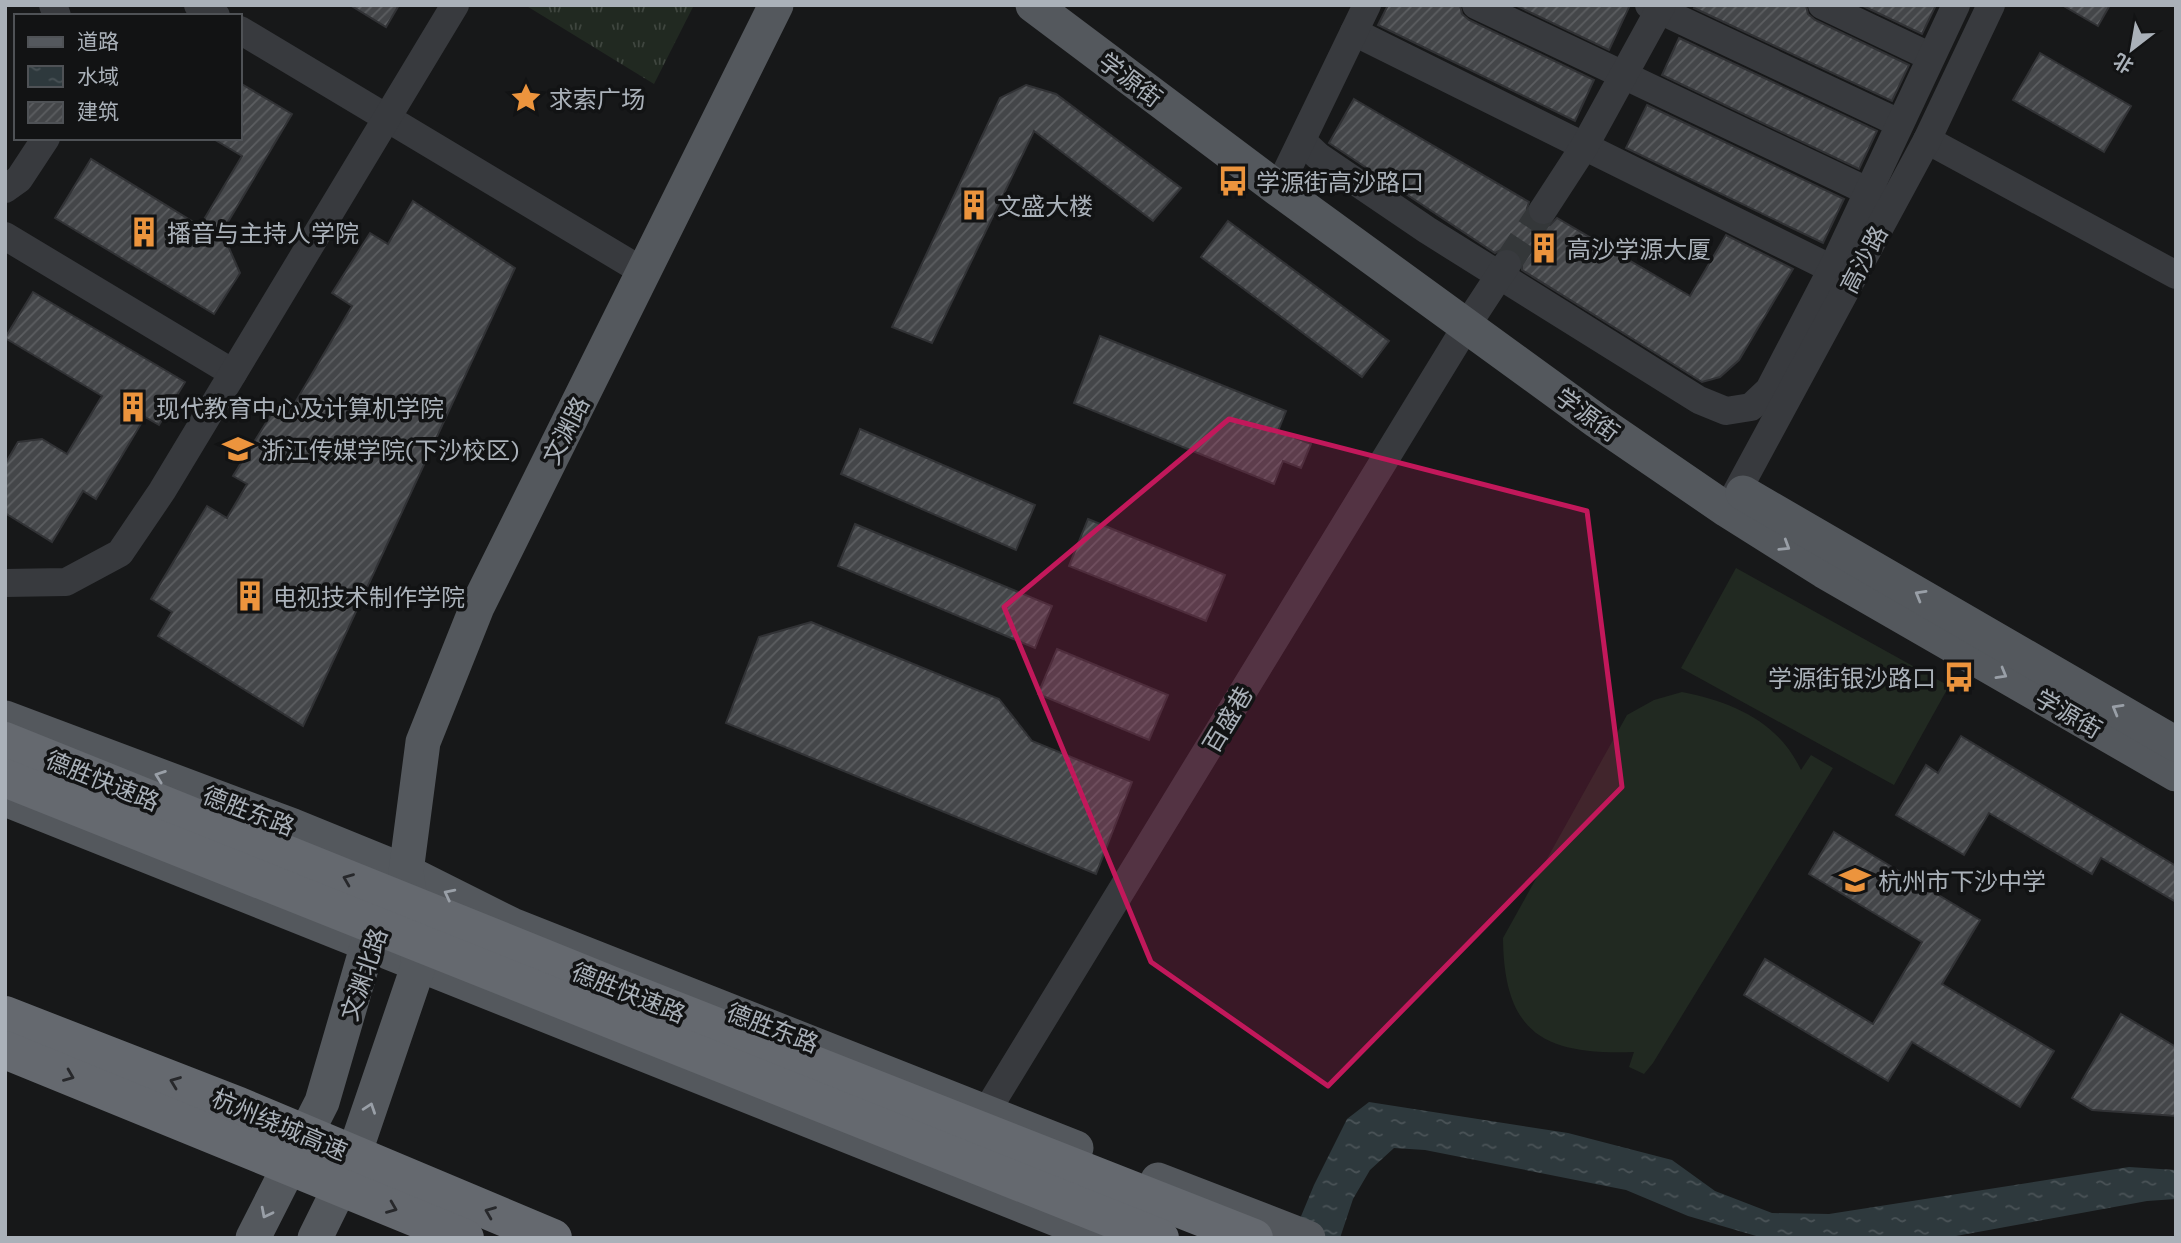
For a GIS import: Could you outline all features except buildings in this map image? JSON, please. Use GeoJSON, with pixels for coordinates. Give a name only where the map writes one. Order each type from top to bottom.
{"type":"FeatureCollection","features":[{"type":"Feature","properties":{"kind":"highway"},"geometry":{"type":"LineString","coordinates":[[5,727],[121,788]]}},
{"type":"Feature","properties":{"kind":"highway","name":"德胜快速路"},"geometry":{"type":"LineString","coordinates":[[5,741],[724,1030],[1254,1238]]}},
{"type":"Feature","properties":{"kind":"highway","name":"德胜快速路"},"geometry":{"type":"LineString","coordinates":[[9,785],[1160,1238]]}},
{"type":"Feature","properties":{"kind":"highway","name":"杭州绕城高速"},"geometry":{"type":"LineString","coordinates":[[5,1015],[239,1106],[553,1238]]}},
{"type":"Feature","properties":{"kind":"highway","name":"杭州绕城高速"},"geometry":{"type":"LineString","coordinates":[[5,1050],[457,1234]]}},
{"type":"Feature","properties":{"kind":"main road","name":"文渊路"},"geometry":{"type":"LineString","coordinates":[[406,872],[423,741],[477,607],[776,5]]}},
{"type":"Feature","properties":{"kind":"main road","name":"学源街"},"geometry":{"type":"LineString","coordinates":[[1033,5],[1289,167]]}},
{"type":"Feature","properties":{"kind":"main road","name":"学源街"},"geometry":{"type":"LineString","coordinates":[[1069,5],[1289,167],[1597,421],[1732,500],[2176,744]]}},
{"type":"Feature","properties":{"kind":"main road","name":"学源街"},"geometry":{"type":"LineString","coordinates":[[1732,500],[1824,571],[2176,774]]}},
{"type":"Feature","properties":{"kind":"main road","name":"德胜东路"},"geometry":{"type":"LineString","coordinates":[[5,718],[293,826],[406,872],[512,925],[1308,1238]]}},
{"type":"Feature","properties":{"kind":"main road"},"geometry":{"type":"LineString","coordinates":[[9,785],[368,944],[1104,1238]]}},
{"type":"Feature","properties":{"kind":"main road","name":"文渊北路"},"geometry":{"type":"LineString","coordinates":[[254,1238],[322,1102],[368,944],[406,872]]}},
{"type":"Feature","properties":{"kind":"main road","name":"文渊北路"},"geometry":{"type":"LineString","coordinates":[[315,1238],[349,1169],[419,964],[406,872]]}},
{"type":"Feature","properties":{"kind":"street"},"geometry":{"type":"LineString","coordinates":[[5,583],[66,582],[120,552],[162,491],[455,5]]}},
{"type":"Feature","properties":{"kind":"street"},"geometry":{"type":"LineString","coordinates":[[1367,5],[1289,167],[1329,164],[1503,270],[1699,400],[1727,411],[1751,407],[1769,390],[1832,268],[1955,5]]}},
{"type":"Feature","properties":{"kind":"street"},"geometry":{"type":"LineString","coordinates":[[1476,5],[1894,203]]}},
{"type":"Feature","properties":{"kind":"street"},"geometry":{"type":"LineString","coordinates":[[1822,5],[1931,57]]}},
{"type":"Feature","properties":{"kind":"street","name":"高沙路"},"geometry":{"type":"LineString","coordinates":[[1732,500],[1927,140],[1991,5]]}},
{"type":"Feature","properties":{"kind":"street"},"geometry":{"type":"LineString","coordinates":[[1542,210],[1584,147],[1625,75],[1656,7],[1899,123]]}},
{"type":"Feature","properties":{"kind":"street"},"geometry":{"type":"LineString","coordinates":[[242,31],[644,272]]}},
{"type":"Feature","properties":{"kind":"street"},"geometry":{"type":"LineString","coordinates":[[1354,32],[1832,268]]}},
{"type":"Feature","properties":{"kind":"street"},"geometry":{"type":"LineString","coordinates":[[5,189],[19,179],[45,140]]}},
{"type":"Feature","properties":{"kind":"street"},"geometry":{"type":"LineString","coordinates":[[1927,140],[2176,275]]}},
{"type":"Feature","properties":{"kind":"street"},"geometry":{"type":"LineString","coordinates":[[5,236],[233,373]]}},
{"type":"Feature","properties":{"kind":"street","name":"百盛巷"},"geometry":{"type":"LineString","coordinates":[[986,1112],[1503,270]]}},
{"type":"Feature","properties":{"kind":"highlighted area"},"geometry":{"type":"Polygon","coordinates":[[[1229,419],[1587,511],[1622,787],[1328,1086],[1151,962],[1004,607],[1229,419]]]}},
{"type":"Feature","properties":{"kind":"green space"},"geometry":{"type":"Polygon","coordinates":[[[525,5],[694,5],[654,84],[525,5]]]}},
{"type":"Feature","properties":{"kind":"green space"},"geometry":{"type":"Polygon","coordinates":[[[1736,568],[1949,686],[1894,785],[1681,668],[1736,568]]]}},
{"type":"Feature","properties":{"kind":"green space"},"geometry":{"type":"Polygon","coordinates":[[[1682,692],[1736,708],[1752,716],[1780,739],[1801,770],[1811,755],[1833,768],[1644,1074],[1629,1067],[1634,1052],[1576,1049],[1553,1043],[1535,1032],[1521,1017],[1511,997],[1505,971],[1503,938],[1627,715],[1654,700],[1682,692]]]}},
{"type":"Feature","properties":{"kind":"water"},"geometry":{"type":"Polygon","coordinates":[[[1369,1102],[1568,1133],[1672,1160],[1715,1191],[1772,1213],[1829,1214],[2129,1167],[2176,1170],[2176,1199],[2147,1201],[1945,1238],[1763,1238],[1688,1216],[1626,1190],[1425,1150],[1394,1148],[1370,1170],[1353,1199],[1340,1238],[1292,1238],[1314,1185],[1347,1119],[1369,1102]]]}},
{"type":"Feature","properties":{"kind":"tunnel"},"geometry":{"type":"LineString","coordinates":[[1507,264],[1543,210]]}},
{"type":"Feature","properties":{"kind":"place","name":"求索广场"},"geometry":{"type":"Point","coordinates":[526,98]}},
{"type":"Feature","properties":{"kind":"place","name":"学源街高沙路口"},"geometry":{"type":"Point","coordinates":[1233,181]}},
{"type":"Feature","properties":{"kind":"place","name":"文盛大楼"},"geometry":{"type":"Point","coordinates":[974,205]}},
{"type":"Feature","properties":{"kind":"place","name":"播音与主持人学院"},"geometry":{"type":"Point","coordinates":[144,232]}},
{"type":"Feature","properties":{"kind":"place","name":"高沙学源大厦"},"geometry":{"type":"Point","coordinates":[1544,248]}},
{"type":"Feature","properties":{"kind":"place","name":"现代教育中心及计算机学院"},"geometry":{"type":"Point","coordinates":[133,407]}},
{"type":"Feature","properties":{"kind":"place","name":"浙江传媒学院(下沙校区)"},"geometry":{"type":"Point","coordinates":[238,449]}},
{"type":"Feature","properties":{"kind":"place","name":"电视技术制作学院"},"geometry":{"type":"Point","coordinates":[250,596]}},
{"type":"Feature","properties":{"kind":"place","name":"学源街银沙路口"},"geometry":{"type":"Point","coordinates":[1959,677]}},
{"type":"Feature","properties":{"kind":"place","name":"杭州市下沙中学"},"geometry":{"type":"Point","coordinates":[1855,880]}}]}
